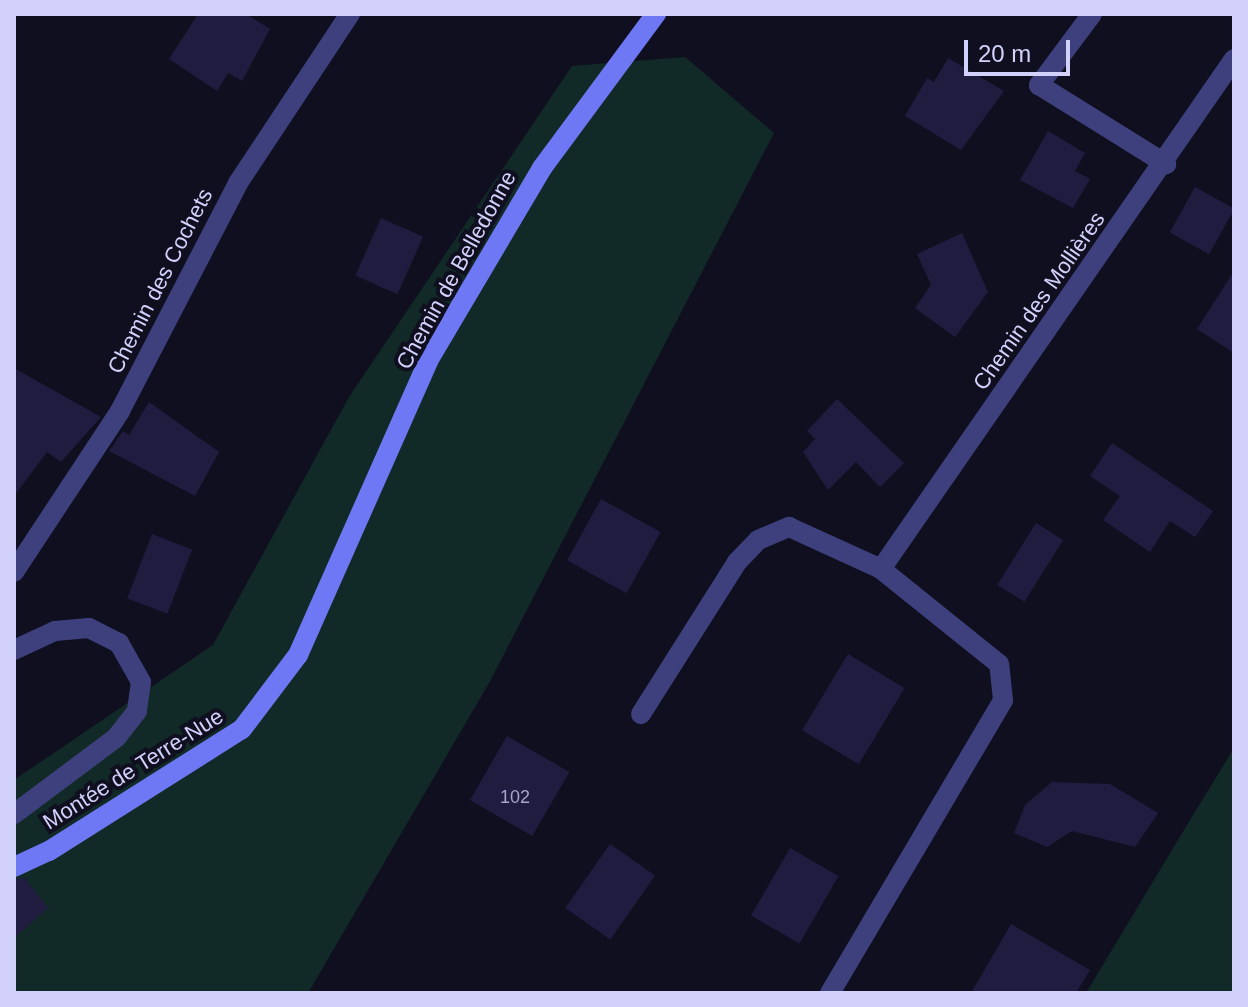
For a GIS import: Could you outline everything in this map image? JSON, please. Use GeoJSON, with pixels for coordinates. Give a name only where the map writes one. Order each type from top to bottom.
{"type":"FeatureCollection","features":[{"type":"Feature","properties":{"kind":"main road","name":"Chemin de Belledonne"},"geometry":{"type":"LineString","coordinates":[[339,573],[428,361],[542,168],[656,14]]}},
{"type":"Feature","properties":{"kind":"main road","name":"Montée de Terre-Nue"},"geometry":{"type":"LineString","coordinates":[[14,867],[49,851],[242,729],[298,655],[339,573]]}},
{"type":"Feature","properties":{"kind":"street","name":"Chemin des Cochets"},"geometry":{"type":"LineString","coordinates":[[14,572],[120,411],[238,183],[350,14]]}},
{"type":"Feature","properties":{"kind":"street"},"geometry":{"type":"LineString","coordinates":[[1092,14],[1039,85],[1166,164]]}},
{"type":"Feature","properties":{"kind":"street","name":"Chemin des Mollières"},"geometry":{"type":"LineString","coordinates":[[881,569],[1166,164],[1234,59]]}},
{"type":"Feature","properties":{"kind":"street"},"geometry":{"type":"LineString","coordinates":[[641,714],[737,562],[758,540],[789,527],[881,569],[999,664],[1003,700],[830,993]]}},
{"type":"Feature","properties":{"kind":"street"},"geometry":{"type":"LineString","coordinates":[[14,650],[55,631],[89,628],[119,643],[141,682],[137,711],[117,737],[14,814]]}},
{"type":"Feature","properties":{"kind":"green space"},"geometry":{"type":"Polygon","coordinates":[[[685,57],[774,133],[489,683],[308,993],[14,993],[14,780],[213,645],[349,397],[572,66],[685,57]]]}},
{"type":"Feature","properties":{"kind":"green space"},"geometry":{"type":"Polygon","coordinates":[[[1234,748],[1234,993],[1086,993],[1184,830],[1234,748]]]}},
{"type":"Feature","properties":{"kind":"building"},"geometry":{"type":"Polygon","coordinates":[[[198,14],[246,14],[270,29],[242,81],[228,73],[217,91],[169,59],[198,14]]]}},
{"type":"Feature","properties":{"kind":"building"},"geometry":{"type":"Polygon","coordinates":[[[948,58],[1004,91],[961,150],[905,116],[927,78],[934,82],[948,58]]]}},
{"type":"Feature","properties":{"kind":"building"},"geometry":{"type":"Polygon","coordinates":[[[1048,131],[1085,153],[1075,171],[1090,179],[1073,208],[1020,180],[1048,131]]]}},
{"type":"Feature","properties":{"kind":"building"},"geometry":{"type":"Polygon","coordinates":[[[1195,187],[1234,209],[1209,254],[1170,232],[1195,187]]]}},
{"type":"Feature","properties":{"kind":"building"},"geometry":{"type":"Polygon","coordinates":[[[381,218],[423,237],[397,294],[355,276],[381,218]]]}},
{"type":"Feature","properties":{"kind":"building"},"geometry":{"type":"Polygon","coordinates":[[[962,233],[988,292],[955,337],[915,308],[931,285],[917,254],[962,233]]]}},
{"type":"Feature","properties":{"kind":"building"},"geometry":{"type":"Polygon","coordinates":[[[1234,271],[1234,353],[1197,329],[1234,271]]]}},
{"type":"Feature","properties":{"kind":"building"},"geometry":{"type":"Polygon","coordinates":[[[14,368],[101,417],[61,462],[47,452],[14,496],[14,368]]]}},
{"type":"Feature","properties":{"kind":"building"},"geometry":{"type":"Polygon","coordinates":[[[837,399],[904,463],[880,487],[856,462],[828,490],[803,452],[815,439],[807,431],[837,399]]]}},
{"type":"Feature","properties":{"kind":"building"},"geometry":{"type":"Polygon","coordinates":[[[149,402],[219,452],[195,496],[109,451],[123,431],[129,435],[149,402]]]}},
{"type":"Feature","properties":{"kind":"building"},"geometry":{"type":"Polygon","coordinates":[[[1112,443],[1213,511],[1195,537],[1170,521],[1150,552],[1103,520],[1120,496],[1090,476],[1112,443]]]}},
{"type":"Feature","properties":{"kind":"building"},"geometry":{"type":"Polygon","coordinates":[[[601,499],[660,532],[627,593],[567,560],[601,499]]]}},
{"type":"Feature","properties":{"kind":"building"},"geometry":{"type":"Polygon","coordinates":[[[1036,523],[1063,540],[1024,602],[997,585],[1036,523]]]}},
{"type":"Feature","properties":{"kind":"building"},"geometry":{"type":"Polygon","coordinates":[[[152,534],[192,549],[167,614],[127,598],[152,534]]]}},
{"type":"Feature","properties":{"kind":"building"},"geometry":{"type":"Polygon","coordinates":[[[848,654],[905,688],[859,764],[802,730],[848,654]]]}},
{"type":"Feature","properties":{"kind":"building"},"geometry":{"type":"Polygon","coordinates":[[[507,736],[569,772],[532,836],[470,800],[507,736]]]}},
{"type":"Feature","properties":{"kind":"building"},"geometry":{"type":"Polygon","coordinates":[[[1052,782],[1110,784],[1158,813],[1135,847],[1072,831],[1047,847],[1014,833],[1025,805],[1052,782]]]}},
{"type":"Feature","properties":{"kind":"building"},"geometry":{"type":"Polygon","coordinates":[[[610,844],[655,876],[610,939],[565,908],[610,844]]]}},
{"type":"Feature","properties":{"kind":"building"},"geometry":{"type":"Polygon","coordinates":[[[790,848],[838,876],[799,944],[751,916],[790,848]]]}},
{"type":"Feature","properties":{"kind":"building"},"geometry":{"type":"Polygon","coordinates":[[[24,877],[48,908],[14,938],[14,880],[24,877]]]}},
{"type":"Feature","properties":{"kind":"building"},"geometry":{"type":"Polygon","coordinates":[[[1011,924],[1090,970],[1076,993],[971,993],[1011,924]]]}}]}
